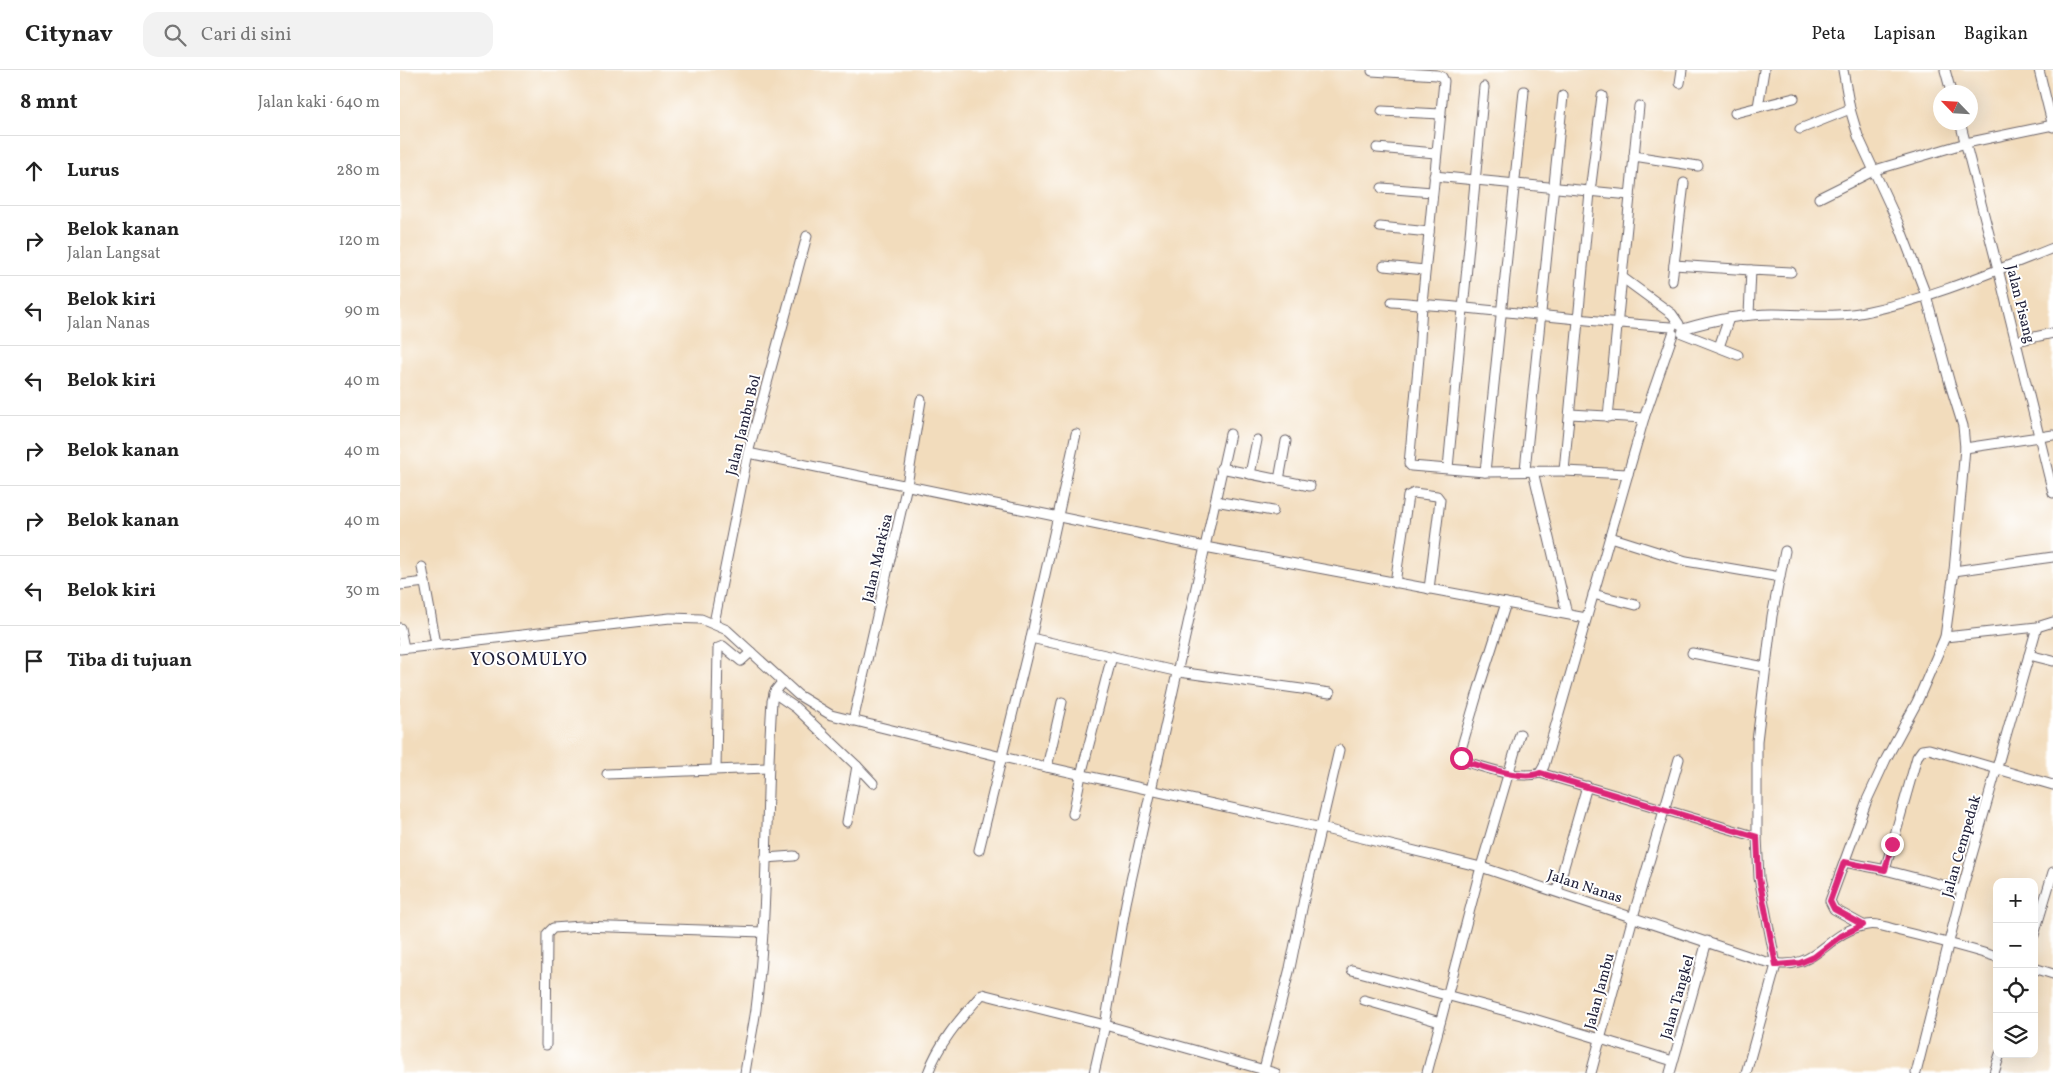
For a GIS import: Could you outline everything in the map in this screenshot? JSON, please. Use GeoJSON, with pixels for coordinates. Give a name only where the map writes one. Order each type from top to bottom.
{"type":"FeatureCollection","features":[{"type":"Feature","properties":{"kind":"street"},"geometry":{"type":"LineString","coordinates":[[1680,83],[1682,70]]}},
{"type":"Feature","properties":{"kind":"street"},"geometry":{"type":"LineString","coordinates":[[1758,107],[1764,70]]}},
{"type":"Feature","properties":{"kind":"street"},"geometry":{"type":"LineString","coordinates":[[1843,70],[1850,109],[1858,136],[1899,225],[1926,295],[1963,426],[1965,448],[1954,571],[1945,637],[1917,702],[1886,759],[1867,800],[1830,901],[1834,909],[1863,925],[1876,925],[1993,956]]}},
{"type":"Feature","properties":{"kind":"street"},"geometry":{"type":"LineString","coordinates":[[1945,70],[1949,85]]}},
{"type":"Feature","properties":{"kind":"street"},"geometry":{"type":"LineString","coordinates":[[1820,198],[1874,170],[1966,143],[2053,126],[2039,70]]}},
{"type":"Feature","properties":{"kind":"street"},"geometry":{"type":"LineString","coordinates":[[1372,71],[1437,75],[1442,77],[1444,81],[1432,192],[1409,464],[1411,466],[1485,472],[1529,470],[1628,474]]}},
{"type":"Feature","properties":{"kind":"street"},"geometry":{"type":"LineString","coordinates":[[1448,468],[1484,86]]}},
{"type":"Feature","properties":{"kind":"street"},"geometry":{"type":"LineString","coordinates":[[1485,472],[1524,91]]}},
{"type":"Feature","properties":{"kind":"street"},"geometry":{"type":"LineString","coordinates":[[1563,96],[1540,315],[1529,470],[1567,614]]}},
{"type":"Feature","properties":{"kind":"street"},"geometry":{"type":"LineString","coordinates":[[1564,471],[1590,192],[1602,96]]}},
{"type":"Feature","properties":{"kind":"street"},"geometry":{"type":"LineString","coordinates":[[1735,114],[1794,98]]}},
{"type":"Feature","properties":{"kind":"street"},"geometry":{"type":"LineString","coordinates":[[1608,417],[1639,106]]}},
{"type":"Feature","properties":{"kind":"street"},"geometry":{"type":"LineString","coordinates":[[1800,129],[1850,109]]}},
{"type":"Feature","properties":{"kind":"street"},"geometry":{"type":"LineString","coordinates":[[1382,111],[1441,114]]}},
{"type":"Feature","properties":{"kind":"street","name":"Jalan Pisang"},"geometry":{"type":"LineString","coordinates":[[1962,130],[2053,493]]}},
{"type":"Feature","properties":{"kind":"street"},"geometry":{"type":"LineString","coordinates":[[1377,148],[1436,153]]}},
{"type":"Feature","properties":{"kind":"street"},"geometry":{"type":"LineString","coordinates":[[1634,156],[1698,166]]}},
{"type":"Feature","properties":{"kind":"street"},"geometry":{"type":"LineString","coordinates":[[1434,176],[1630,196]]}},
{"type":"Feature","properties":{"kind":"street"},"geometry":{"type":"LineString","coordinates":[[1672,281],[1684,183]]}},
{"type":"Feature","properties":{"kind":"street"},"geometry":{"type":"LineString","coordinates":[[1382,188],[1432,192]]}},
{"type":"Feature","properties":{"kind":"street"},"geometry":{"type":"LineString","coordinates":[[1380,227],[1429,232]]}},
{"type":"Feature","properties":{"kind":"street","name":"Jalan Jambu Bol"},"geometry":{"type":"LineString","coordinates":[[714,623],[748,453],[807,236]]}},
{"type":"Feature","properties":{"kind":"street"},"geometry":{"type":"LineString","coordinates":[[1392,302],[1678,329],[1749,315],[1813,316],[1864,312],[1926,295],[2053,248]]}},
{"type":"Feature","properties":{"kind":"street"},"geometry":{"type":"LineString","coordinates":[[1674,265],[1792,272]]}},
{"type":"Feature","properties":{"kind":"street"},"geometry":{"type":"LineString","coordinates":[[1384,266],[1425,270]]}},
{"type":"Feature","properties":{"kind":"street"},"geometry":{"type":"LineString","coordinates":[[1749,315],[1752,270]]}},
{"type":"Feature","properties":{"kind":"street"},"geometry":{"type":"LineString","coordinates":[[1540,773],[1547,757],[1644,418],[1678,329],[1672,314],[1623,278]]}},
{"type":"Feature","properties":{"kind":"street"},"geometry":{"type":"LineString","coordinates":[[1719,347],[1729,318]]}},
{"type":"Feature","properties":{"kind":"street"},"geometry":{"type":"LineString","coordinates":[[1678,329],[1738,355]]}},
{"type":"Feature","properties":{"kind":"street"},"geometry":{"type":"LineString","coordinates":[[2016,341],[2053,333]]}},
{"type":"Feature","properties":{"kind":"street","name":"Jalan Markisa"},"geometry":{"type":"LineString","coordinates":[[853,721],[907,485],[921,400]]}},
{"type":"Feature","properties":{"kind":"street"},"geometry":{"type":"LineString","coordinates":[[1570,414],[1644,418]]}},
{"type":"Feature","properties":{"kind":"street"},"geometry":{"type":"LineString","coordinates":[[978,850],[1031,638],[1076,434]]}},
{"type":"Feature","properties":{"kind":"street"},"geometry":{"type":"LineString","coordinates":[[1094,1073],[1105,1025],[1126,903],[1179,672],[1230,434]]}},
{"type":"Feature","properties":{"kind":"street"},"geometry":{"type":"LineString","coordinates":[[1965,448],[2053,435]]}},
{"type":"Feature","properties":{"kind":"street"},"geometry":{"type":"LineString","coordinates":[[1250,474],[1257,440]]}},
{"type":"Feature","properties":{"kind":"street"},"geometry":{"type":"LineString","coordinates":[[1278,480],[1286,441]]}},
{"type":"Feature","properties":{"kind":"street"},"geometry":{"type":"LineString","coordinates":[[748,453],[1205,547],[1586,618]]}},
{"type":"Feature","properties":{"kind":"street"},"geometry":{"type":"LineString","coordinates":[[1222,468],[1310,486]]}},
{"type":"Feature","properties":{"kind":"street"},"geometry":{"type":"LineString","coordinates":[[1395,583],[1408,496],[1414,493],[1438,496],[1440,500],[1429,589]]}},
{"type":"Feature","properties":{"kind":"street"},"geometry":{"type":"LineString","coordinates":[[1215,501],[1273,511]]}},
{"type":"Feature","properties":{"kind":"street"},"geometry":{"type":"LineString","coordinates":[[1610,537],[1686,561],[1780,577]]}},
{"type":"Feature","properties":{"kind":"street"},"geometry":{"type":"LineString","coordinates":[[1746,1073],[1776,965],[1759,878],[1757,741],[1772,616],[1785,551]]}},
{"type":"Feature","properties":{"kind":"street"},"geometry":{"type":"LineString","coordinates":[[1954,571],[2053,557]]}},
{"type":"Feature","properties":{"kind":"street"},"geometry":{"type":"LineString","coordinates":[[422,567],[436,644]]}},
{"type":"Feature","properties":{"kind":"street"},"geometry":{"type":"LineString","coordinates":[[400,585],[425,582]]}},
{"type":"Feature","properties":{"kind":"street"},"geometry":{"type":"LineString","coordinates":[[1593,594],[1636,604]]}},
{"type":"Feature","properties":{"kind":"street"},"geometry":{"type":"LineString","coordinates":[[1506,603],[1462,746],[1461,758],[1466,762],[1508,773],[1533,775],[1540,773],[1665,808],[1757,837]]}},
{"type":"Feature","properties":{"kind":"street"},"geometry":{"type":"LineString","coordinates":[[400,628],[402,649],[670,618],[701,619],[714,623],[727,630],[751,652],[778,688],[796,708],[873,783]]}},
{"type":"Feature","properties":{"kind":"street"},"geometry":{"type":"LineString","coordinates":[[1945,637],[2036,627],[2053,622]]}},
{"type":"Feature","properties":{"kind":"street","name":"Jalan Cempedak"},"geometry":{"type":"LineString","coordinates":[[1916,1073],[1962,890],[2036,627]]}},
{"type":"Feature","properties":{"kind":"street"},"geometry":{"type":"LineString","coordinates":[[1031,638],[1179,672],[1330,693]]}},
{"type":"Feature","properties":{"kind":"street"},"geometry":{"type":"LineString","coordinates":[[716,769],[718,648],[723,646],[741,661],[751,652]]}},
{"type":"Feature","properties":{"kind":"street"},"geometry":{"type":"LineString","coordinates":[[1692,653],[1765,667]]}},
{"type":"Feature","properties":{"kind":"street"},"geometry":{"type":"LineString","coordinates":[[2029,655],[2053,661]]}},
{"type":"Feature","properties":{"kind":"street"},"geometry":{"type":"LineString","coordinates":[[1073,814],[1081,775],[1112,656]]}},
{"type":"Feature","properties":{"kind":"street"},"geometry":{"type":"LineString","coordinates":[[744,1073],[756,1009],[763,932],[768,768],[778,688]]}},
{"type":"Feature","properties":{"kind":"street","name":"Jalan Nanas"},"geometry":{"type":"LineString","coordinates":[[778,688],[831,714],[853,721],[1002,757],[1321,828],[1481,867],[1776,965],[1800,963],[1814,957],[1841,936],[1863,925]]}},
{"type":"Feature","properties":{"kind":"street"},"geometry":{"type":"LineString","coordinates":[[1047,767],[1062,702]]}},
{"type":"Feature","properties":{"kind":"street"},"geometry":{"type":"LineString","coordinates":[[1427,1073],[1481,867],[1520,734]]}},
{"type":"Feature","properties":{"kind":"street"},"geometry":{"type":"LineString","coordinates":[[1885,870],[1917,756],[1922,750],[1929,749],[2053,785]]}},
{"type":"Feature","properties":{"kind":"street"},"geometry":{"type":"LineString","coordinates":[[1264,1071],[1290,968],[1339,750]]}},
{"type":"Feature","properties":{"kind":"street","name":"Jalan Jambu"},"geometry":{"type":"LineString","coordinates":[[1591,1073],[1602,1038],[1633,916],[1680,759]]}},
{"type":"Feature","properties":{"kind":"street"},"geometry":{"type":"LineString","coordinates":[[847,822],[857,766]]}},
{"type":"Feature","properties":{"kind":"street"},"geometry":{"type":"LineString","coordinates":[[607,774],[768,768]]}},
{"type":"Feature","properties":{"kind":"street"},"geometry":{"type":"LineString","coordinates":[[1557,892],[1587,786]]}},
{"type":"Feature","properties":{"kind":"street"},"geometry":{"type":"LineString","coordinates":[[765,858],[794,856]]}},
{"type":"Feature","properties":{"kind":"street"},"geometry":{"type":"LineString","coordinates":[[1844,862],[1885,870],[1962,890]]}},
{"type":"Feature","properties":{"kind":"street"},"geometry":{"type":"LineString","coordinates":[[2038,923],[2053,872]]}},
{"type":"Feature","properties":{"kind":"street"},"geometry":{"type":"LineString","coordinates":[[546,1045],[547,934],[553,928],[580,926],[763,932]]}},
{"type":"Feature","properties":{"kind":"street","name":"Jalan Tangkel"},"geometry":{"type":"LineString","coordinates":[[1670,1073],[1707,941]]}},
{"type":"Feature","properties":{"kind":"street"},"geometry":{"type":"LineString","coordinates":[[2038,969],[2053,974]]}},
{"type":"Feature","properties":{"kind":"street"},"geometry":{"type":"LineString","coordinates":[[1352,970],[1602,1038],[1672,1061]]}},
{"type":"Feature","properties":{"kind":"street"},"geometry":{"type":"LineString","coordinates":[[928,1073],[934,1056],[956,1025],[982,994],[1105,1025],[1275,1073]]}},
{"type":"Feature","properties":{"kind":"street"},"geometry":{"type":"LineString","coordinates":[[1364,1000],[1440,1022]]}},
{"type":"Feature","properties":{"kind":"street"},"geometry":{"type":"LineString","coordinates":[[1994,1073],[1999,1058]]}},
{"type":"Feature","properties":{"kind":"district","name":"YOSOMULYO"},"geometry":{"type":"Point","coordinates":[529,659]}},
{"type":"Feature","properties":{"kind":"route"},"geometry":{"type":"LineString","coordinates":[[1461,758],[1466,762],[1508,773],[1533,775],[1540,773],[1665,808],[1757,837],[1759,878],[1776,965],[1800,963],[1814,957],[1828,944],[1852,929],[1863,925],[1834,909],[1830,901],[1844,862],[1885,870],[1892,844]]}}]}
